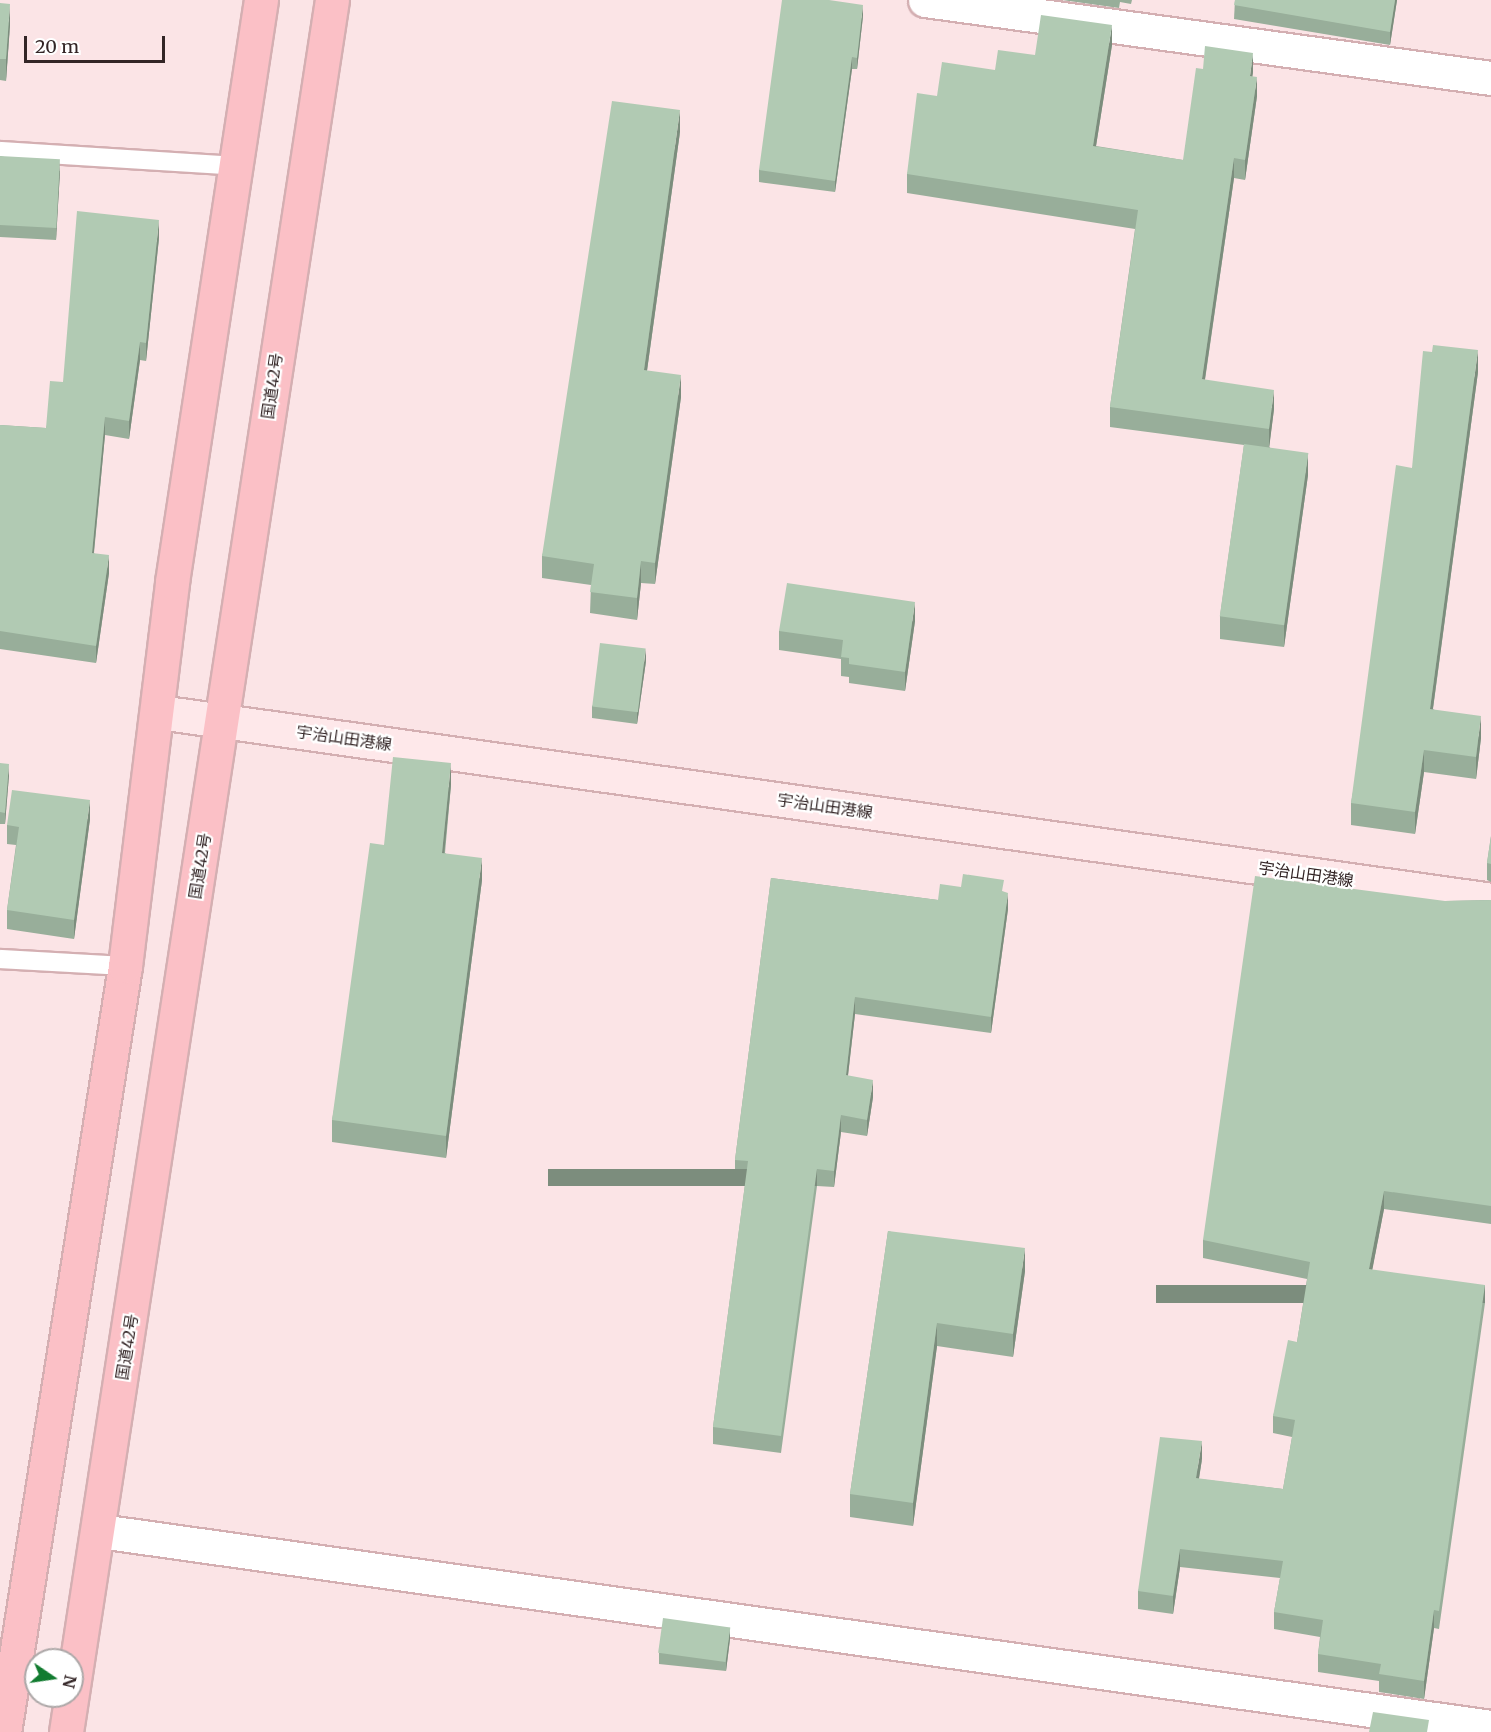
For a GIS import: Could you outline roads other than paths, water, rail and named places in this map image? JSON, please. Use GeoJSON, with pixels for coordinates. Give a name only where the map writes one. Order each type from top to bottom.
{"type":"FeatureCollection","features":[{"type":"Feature","properties":{"kind":"highway"},"geometry":{"type":"LineString","coordinates":[[4,1732],[125,966],[159,712],[172,582],[261,0]]}},
{"type":"Feature","properties":{"kind":"highway","name":"国道42号"},"geometry":{"type":"LineString","coordinates":[[66,1732],[100,1532],[332,0]]}},
{"type":"Feature","properties":{"kind":"main road","name":"宇治山田港線"},"geometry":{"type":"LineString","coordinates":[[159,712],[1491,900]]}},
{"type":"Feature","properties":{"kind":"street"},"geometry":{"type":"LineString","coordinates":[[925,0],[1491,78]]}},
{"type":"Feature","properties":{"kind":"street"},"geometry":{"type":"LineString","coordinates":[[100,1532],[1491,1727]]}},
{"type":"Feature","properties":{"kind":"lane"},"geometry":{"type":"LineString","coordinates":[[0,151],[236,166]]}},
{"type":"Feature","properties":{"kind":"lane"},"geometry":{"type":"LineString","coordinates":[[0,959],[125,966]]}}]}
